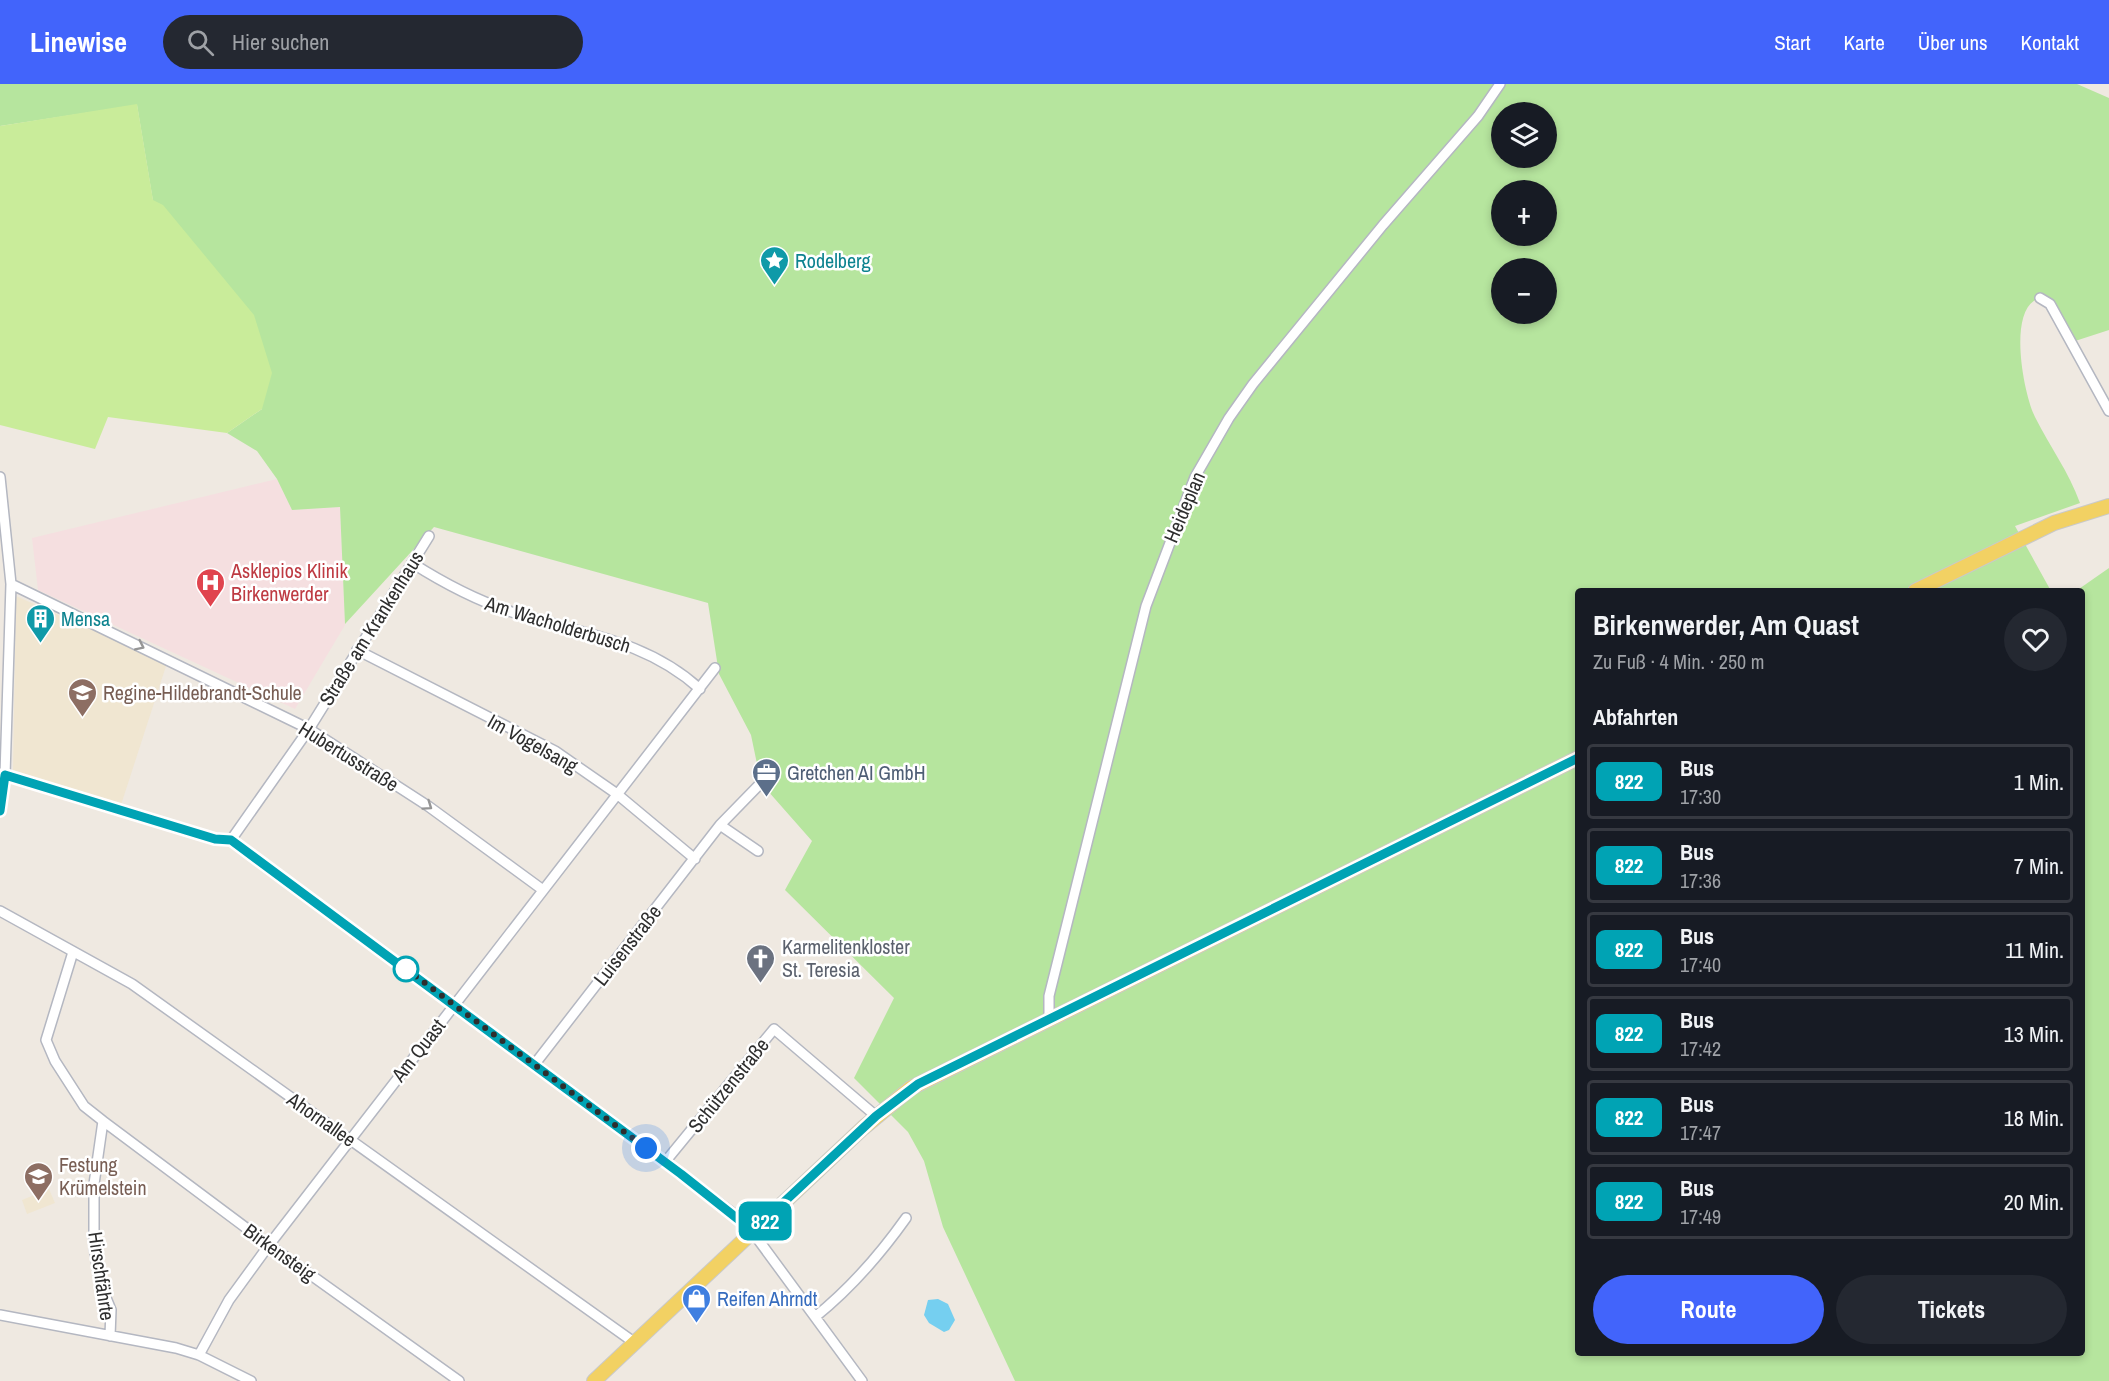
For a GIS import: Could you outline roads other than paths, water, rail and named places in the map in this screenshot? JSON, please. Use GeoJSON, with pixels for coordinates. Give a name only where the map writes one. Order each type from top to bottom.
{"type":"FeatureCollection","features":[{"type":"Feature","properties":{"kind":"main road"},"geometry":{"type":"LineString","coordinates":[[1921,588],[2054,523],[2109,506]]}},
{"type":"Feature","properties":{"kind":"main road"},"geometry":{"type":"LineString","coordinates":[[594,1381],[876,1116],[904,1093],[1575,759]]}},
{"type":"Feature","properties":{"kind":"street","name":"Heideplan"},"geometry":{"type":"LineString","coordinates":[[1049,1019],[1049,996],[1146,606],[1196,477],[1228,418],[1253,384],[1383,225],[1478,116],[1500,84]]}},
{"type":"Feature","properties":{"kind":"street"},"geometry":{"type":"LineString","coordinates":[[2040,298],[2050,304],[2109,411]]}},
{"type":"Feature","properties":{"kind":"street"},"geometry":{"type":"LineString","coordinates":[[0,477],[5,565],[11,584],[0,811]]}},
{"type":"Feature","properties":{"kind":"street","name":"Straße am Krankenhaus"},"geometry":{"type":"LineString","coordinates":[[231,840],[309,729],[429,536]]}},
{"type":"Feature","properties":{"kind":"street","name":"Am Wacholderbusch"},"geometry":{"type":"LineString","coordinates":[[412,563],[458,592],[516,613],[594,633],[641,651],[680,670],[700,689]]}},
{"type":"Feature","properties":{"kind":"street","name":"Hubertusstraße"},"geometry":{"type":"LineString","coordinates":[[11,584],[309,729],[428,806],[543,890]]}},
{"type":"Feature","properties":{"kind":"street","name":"Im Vogelsang"},"geometry":{"type":"LineString","coordinates":[[357,650],[555,751],[617,794],[695,859]]}},
{"type":"Feature","properties":{"kind":"street","name":"Am Quast"},"geometry":{"type":"LineString","coordinates":[[199,1356],[229,1300],[269,1245],[453,1004],[715,668]]}},
{"type":"Feature","properties":{"kind":"street"},"geometry":{"type":"LineString","coordinates":[[2,774],[215,839],[231,840],[665,1162],[753,1231],[862,1381]]}},
{"type":"Feature","properties":{"kind":"street","name":"Luisenstraße"},"geometry":{"type":"LineString","coordinates":[[534,1065],[720,825],[761,783]]}},
{"type":"Feature","properties":{"kind":"street"},"geometry":{"type":"LineString","coordinates":[[720,825],[758,851]]}},
{"type":"Feature","properties":{"kind":"street","name":"Ahornallee"},"geometry":{"type":"LineString","coordinates":[[0,911],[132,984],[635,1343]]}},
{"type":"Feature","properties":{"kind":"street"},"geometry":{"type":"LineString","coordinates":[[73,952],[46,1040],[54,1061],[84,1106],[104,1120]]}},
{"type":"Feature","properties":{"kind":"street","name":"Schützenstraße"},"geometry":{"type":"LineString","coordinates":[[665,1162],[774,1029],[876,1116]]}},
{"type":"Feature","properties":{"kind":"street","name":"Birkensteig"},"geometry":{"type":"LineString","coordinates":[[104,1120],[269,1245],[459,1381]]}},
{"type":"Feature","properties":{"kind":"street","name":"Hirschfährte"},"geometry":{"type":"LineString","coordinates":[[104,1120],[94,1184],[94,1247],[100,1283],[111,1310],[110,1336]]}},
{"type":"Feature","properties":{"kind":"street"},"geometry":{"type":"LineString","coordinates":[[815,1317],[843,1295],[865,1271],[906,1218]]}},
{"type":"Feature","properties":{"kind":"street"},"geometry":{"type":"LineString","coordinates":[[0,1315],[176,1348],[199,1356],[251,1381]]}},
{"type":"Feature","properties":{"kind":"water"},"geometry":{"type":"Polygon","coordinates":[[[938,1299],[948,1304],[955,1320],[949,1330],[944,1332],[929,1323],[924,1315],[928,1300],[938,1299]]]}},
{"type":"Feature","properties":{"kind":"place","name":"Rodelberg"},"geometry":{"type":"Point","coordinates":[774,286]}},
{"type":"Feature","properties":{"kind":"place","name":"Asklepios Klinik Birkenwerder"},"geometry":{"type":"Point","coordinates":[210,608]}},
{"type":"Feature","properties":{"kind":"place","name":"Mensa"},"geometry":{"type":"Point","coordinates":[40,644]}},
{"type":"Feature","properties":{"kind":"place","name":"Regine-Hildebrandt-Schule"},"geometry":{"type":"Point","coordinates":[82,718]}},
{"type":"Feature","properties":{"kind":"place","name":"Gretchen AI GmbH"},"geometry":{"type":"Point","coordinates":[766,798]}},
{"type":"Feature","properties":{"kind":"place","name":"Karmelitenkloster St. Teresia"},"geometry":{"type":"Point","coordinates":[761,984]}},
{"type":"Feature","properties":{"kind":"place","name":"Festung Krümelstein"},"geometry":{"type":"Point","coordinates":[38,1202]}},
{"type":"Feature","properties":{"kind":"place","name":"Reifen Ahrndt"},"geometry":{"type":"Point","coordinates":[696,1324]}}]}
